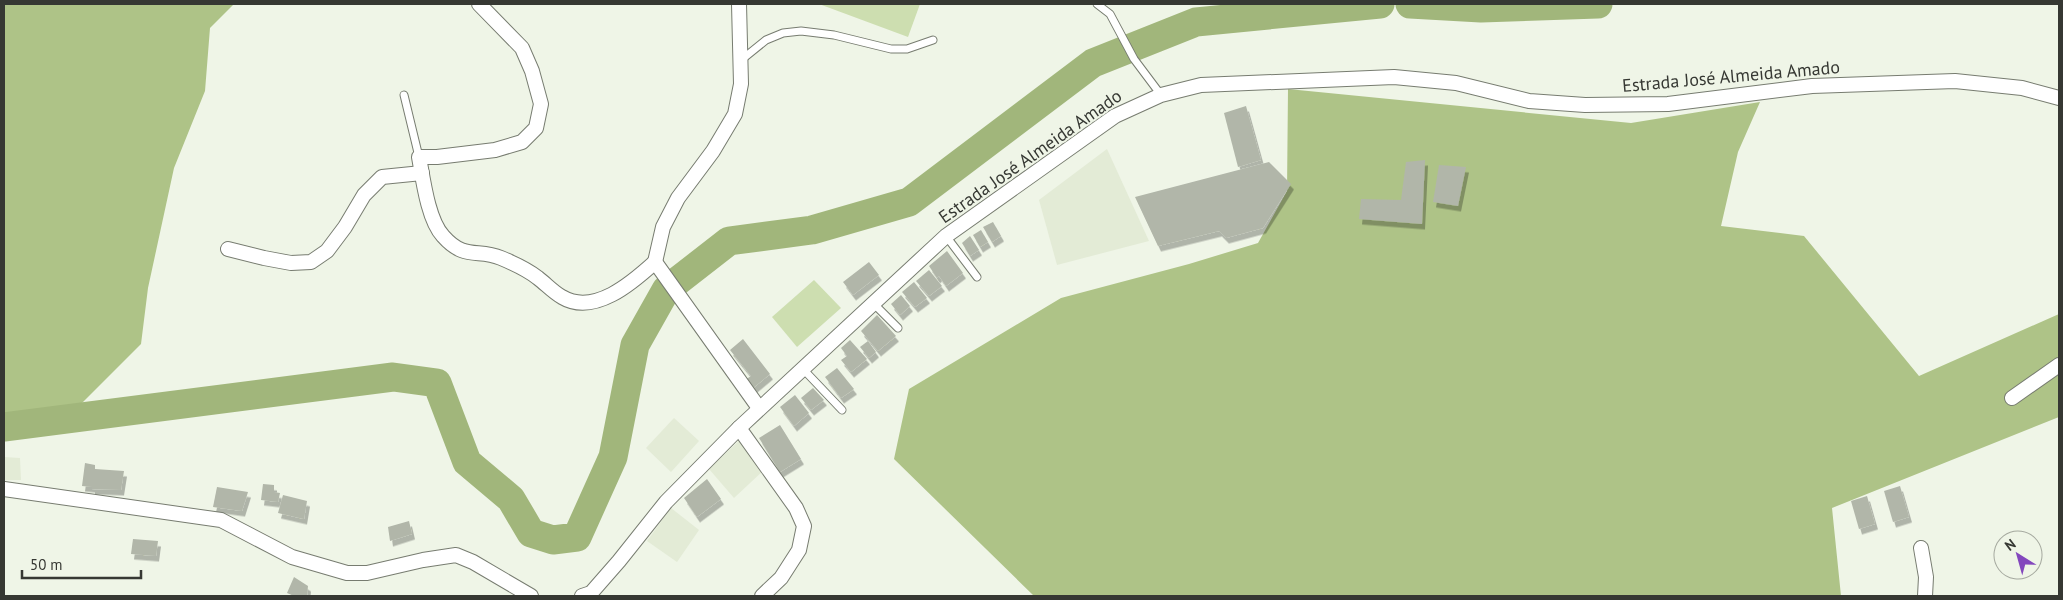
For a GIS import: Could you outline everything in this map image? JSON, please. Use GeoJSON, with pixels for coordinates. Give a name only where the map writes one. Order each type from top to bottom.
{"type":"FeatureCollection","features":[{"type":"Feature","properties":{"kind":"street"},"geometry":{"type":"LineString","coordinates":[[479,4],[522,48],[532,71],[541,104],[536,128],[522,142],[495,150],[437,157],[419,157],[434,221],[442,236],[460,251],[500,257],[537,277],[562,297],[578,304],[597,301],[659,267]]}},
{"type":"Feature","properties":{"kind":"street"},"geometry":{"type":"LineString","coordinates":[[739,4],[741,84],[736,114],[713,152],[678,198],[663,227],[659,267],[759,408]]}},
{"type":"Feature","properties":{"kind":"street","name":"Estrada José Almeida Amado"},"geometry":{"type":"LineString","coordinates":[[589,595],[666,502],[739,428],[946,236],[1115,116],[1162,95],[1201,85],[1394,77],[1456,84],[1529,101],[1585,105],[1668,104],[1812,86],[1955,81],[2022,88],[2059,98]]}},
{"type":"Feature","properties":{"kind":"street"},"geometry":{"type":"LineString","coordinates":[[228,248],[291,263],[311,262],[327,251],[345,227],[364,195],[382,177],[422,173]]}},
{"type":"Feature","properties":{"kind":"street"},"geometry":{"type":"LineString","coordinates":[[2012,398],[2059,365]]}},
{"type":"Feature","properties":{"kind":"street"},"geometry":{"type":"LineString","coordinates":[[739,428],[796,508],[804,526],[799,550],[781,578],[762,596]]}},
{"type":"Feature","properties":{"kind":"street"},"geometry":{"type":"LineString","coordinates":[[4,489],[221,520],[292,557],[347,573],[367,573],[423,560],[456,555],[473,562],[531,596]]}},
{"type":"Feature","properties":{"kind":"street"},"geometry":{"type":"LineString","coordinates":[[1922,548],[1926,577],[1925,596]]}},
{"type":"Feature","properties":{"kind":"lane"},"geometry":{"type":"LineString","coordinates":[[1097,4],[1110,14],[1134,59],[1162,95]]}},
{"type":"Feature","properties":{"kind":"lane"},"geometry":{"type":"LineString","coordinates":[[740,62],[766,40],[783,33],[801,31],[834,35],[891,49],[907,49],[933,40]]}},
{"type":"Feature","properties":{"kind":"lane"},"geometry":{"type":"LineString","coordinates":[[404,95],[419,157]]}},
{"type":"Feature","properties":{"kind":"lane"},"geometry":{"type":"LineString","coordinates":[[946,236],[978,277]]}},
{"type":"Feature","properties":{"kind":"lane"},"geometry":{"type":"LineString","coordinates":[[873,303],[898,328]]}},
{"type":"Feature","properties":{"kind":"lane"},"geometry":{"type":"LineString","coordinates":[[803,369],[842,410]]}},
{"type":"Feature","properties":{"kind":"shaded area"},"geometry":{"type":"Polygon","coordinates":[[[1107,149],[1149,241],[1057,265],[1039,200],[1107,149]]]}},
{"type":"Feature","properties":{"kind":"shaded area"},"geometry":{"type":"Polygon","coordinates":[[[674,418],[699,441],[671,472],[646,448],[674,418]]]}},
{"type":"Feature","properties":{"kind":"shaded area"},"geometry":{"type":"Polygon","coordinates":[[[741,439],[765,469],[734,498],[709,469],[741,439]]]}},
{"type":"Feature","properties":{"kind":"shaded area"},"geometry":{"type":"Polygon","coordinates":[[[4,457],[20,458],[21,480],[4,480],[4,457]]]}},
{"type":"Feature","properties":{"kind":"shaded area"},"geometry":{"type":"Polygon","coordinates":[[[671,508],[699,530],[677,562],[647,541],[671,508]]]}},
{"type":"Feature","properties":{"kind":"green space"},"geometry":{"type":"Polygon","coordinates":[[[4,4],[234,4],[210,28],[205,91],[174,168],[148,288],[141,344],[81,404],[4,416],[4,4]]]}},
{"type":"Feature","properties":{"kind":"green space"},"geometry":{"type":"Polygon","coordinates":[[[819,4],[920,4],[908,37],[819,4]]]}},
{"type":"Feature","properties":{"kind":"green space"},"geometry":{"type":"Polygon","coordinates":[[[1288,89],[1631,123],[1760,102],[1738,152],[1721,226],[1804,236],[1919,376],[2059,314],[2059,417],[1832,508],[1841,596],[1034,596],[894,459],[909,389],[1061,298],[1189,264],[1258,243],[1287,191],[1288,89]]]}},
{"type":"Feature","properties":{"kind":"green space"},"geometry":{"type":"Polygon","coordinates":[[[814,280],[841,308],[797,347],[772,317],[814,280]]]}},
{"type":"Feature","properties":{"kind":"building"},"geometry":{"type":"Polygon","coordinates":[[[1246,106],[1261,160],[1238,167],[1224,113],[1246,106]]]}},
{"type":"Feature","properties":{"kind":"building"},"geometry":{"type":"Polygon","coordinates":[[[1425,160],[1422,224],[1359,219],[1361,199],[1401,200],[1406,162],[1425,160]]]}},
{"type":"Feature","properties":{"kind":"building"},"geometry":{"type":"Polygon","coordinates":[[[1269,162],[1291,184],[1263,228],[1226,238],[1219,231],[1158,246],[1135,197],[1269,162]]]}},
{"type":"Feature","properties":{"kind":"building"},"geometry":{"type":"Polygon","coordinates":[[[1439,165],[1466,167],[1458,206],[1433,202],[1439,165]]]}},
{"type":"Feature","properties":{"kind":"building"},"geometry":{"type":"Polygon","coordinates":[[[993,222],[1001,236],[992,242],[983,227],[993,222]]]}},
{"type":"Feature","properties":{"kind":"building"},"geometry":{"type":"Polygon","coordinates":[[[981,230],[988,242],[980,247],[973,235],[981,230]]]}},
{"type":"Feature","properties":{"kind":"building"},"geometry":{"type":"Polygon","coordinates":[[[970,236],[979,250],[970,256],[962,243],[970,236]]]}},
{"type":"Feature","properties":{"kind":"building"},"geometry":{"type":"Polygon","coordinates":[[[947,251],[963,273],[946,286],[939,276],[937,278],[929,266],[947,251]]]}},
{"type":"Feature","properties":{"kind":"building"},"geometry":{"type":"Polygon","coordinates":[[[869,262],[879,275],[853,295],[843,282],[869,262]]]}},
{"type":"Feature","properties":{"kind":"building"},"geometry":{"type":"Polygon","coordinates":[[[929,270],[942,286],[929,296],[916,281],[929,270]]]}},
{"type":"Feature","properties":{"kind":"building"},"geometry":{"type":"Polygon","coordinates":[[[914,282],[927,298],[915,307],[902,292],[914,282]]]}},
{"type":"Feature","properties":{"kind":"building"},"geometry":{"type":"Polygon","coordinates":[[[901,295],[910,306],[900,315],[891,304],[901,295]]]}},
{"type":"Feature","properties":{"kind":"building"},"geometry":{"type":"Polygon","coordinates":[[[877,315],[896,336],[878,351],[861,331],[877,315]]]}},
{"type":"Feature","properties":{"kind":"building"},"geometry":{"type":"Polygon","coordinates":[[[743,339],[770,374],[752,389],[745,380],[751,376],[730,350],[743,339]]]}},
{"type":"Feature","properties":{"kind":"building"},"geometry":{"type":"Polygon","coordinates":[[[850,340],[867,359],[851,372],[841,360],[847,356],[841,348],[850,340]]]}},
{"type":"Feature","properties":{"kind":"building"},"geometry":{"type":"Polygon","coordinates":[[[868,341],[876,352],[869,358],[860,347],[868,341]]]}},
{"type":"Feature","properties":{"kind":"building"},"geometry":{"type":"Polygon","coordinates":[[[837,368],[854,389],[841,398],[825,377],[837,368]]]}},
{"type":"Feature","properties":{"kind":"building"},"geometry":{"type":"Polygon","coordinates":[[[813,388],[824,400],[811,410],[801,398],[813,388]]]}},
{"type":"Feature","properties":{"kind":"building"},"geometry":{"type":"Polygon","coordinates":[[[795,395],[809,413],[794,426],[780,407],[795,395]]]}},
{"type":"Feature","properties":{"kind":"building"},"geometry":{"type":"Polygon","coordinates":[[[780,425],[801,459],[780,472],[759,438],[780,425]]]}},
{"type":"Feature","properties":{"kind":"building"},"geometry":{"type":"Polygon","coordinates":[[[85,463],[95,465],[95,469],[124,471],[121,490],[92,489],[92,487],[82,486],[85,463]]]}},
{"type":"Feature","properties":{"kind":"building"},"geometry":{"type":"Polygon","coordinates":[[[707,479],[721,499],[697,517],[684,498],[707,479]]]}},
{"type":"Feature","properties":{"kind":"building"},"geometry":{"type":"Polygon","coordinates":[[[263,484],[274,485],[274,492],[280,493],[278,502],[261,500],[263,484]]]}},
{"type":"Feature","properties":{"kind":"building"},"geometry":{"type":"Polygon","coordinates":[[[1900,486],[1909,517],[1893,522],[1884,491],[1900,486]]]}},
{"type":"Feature","properties":{"kind":"building"},"geometry":{"type":"Polygon","coordinates":[[[217,487],[248,492],[242,511],[213,507],[217,487]]]}},
{"type":"Feature","properties":{"kind":"building"},"geometry":{"type":"Polygon","coordinates":[[[283,495],[307,501],[304,519],[278,513],[283,495]]]}},
{"type":"Feature","properties":{"kind":"building"},"geometry":{"type":"Polygon","coordinates":[[[1867,496],[1875,524],[1859,529],[1851,501],[1867,496]]]}},
{"type":"Feature","properties":{"kind":"building"},"geometry":{"type":"Polygon","coordinates":[[[409,521],[412,534],[390,541],[388,527],[409,521]]]}},
{"type":"Feature","properties":{"kind":"building"},"geometry":{"type":"Polygon","coordinates":[[[133,539],[158,541],[156,556],[131,554],[133,539]]]}},
{"type":"Feature","properties":{"kind":"building"},"geometry":{"type":"Polygon","coordinates":[[[294,577],[308,586],[307,596],[294,596],[287,593],[294,577]]]}},
{"type":"Feature","properties":{"kind":"waterway"},"geometry":{"type":"LineString","coordinates":[[4,427],[393,377],[437,383],[467,462],[511,499],[531,533],[553,540],[577,537],[613,457],[635,345],[666,290],[729,241],[812,230],[909,202],[1093,63],[1196,22],[1380,4]]}},
{"type":"Feature","properties":{"kind":"waterway"},"geometry":{"type":"LineString","coordinates":[[1410,4],[1481,8],[1598,4]]}}]}
